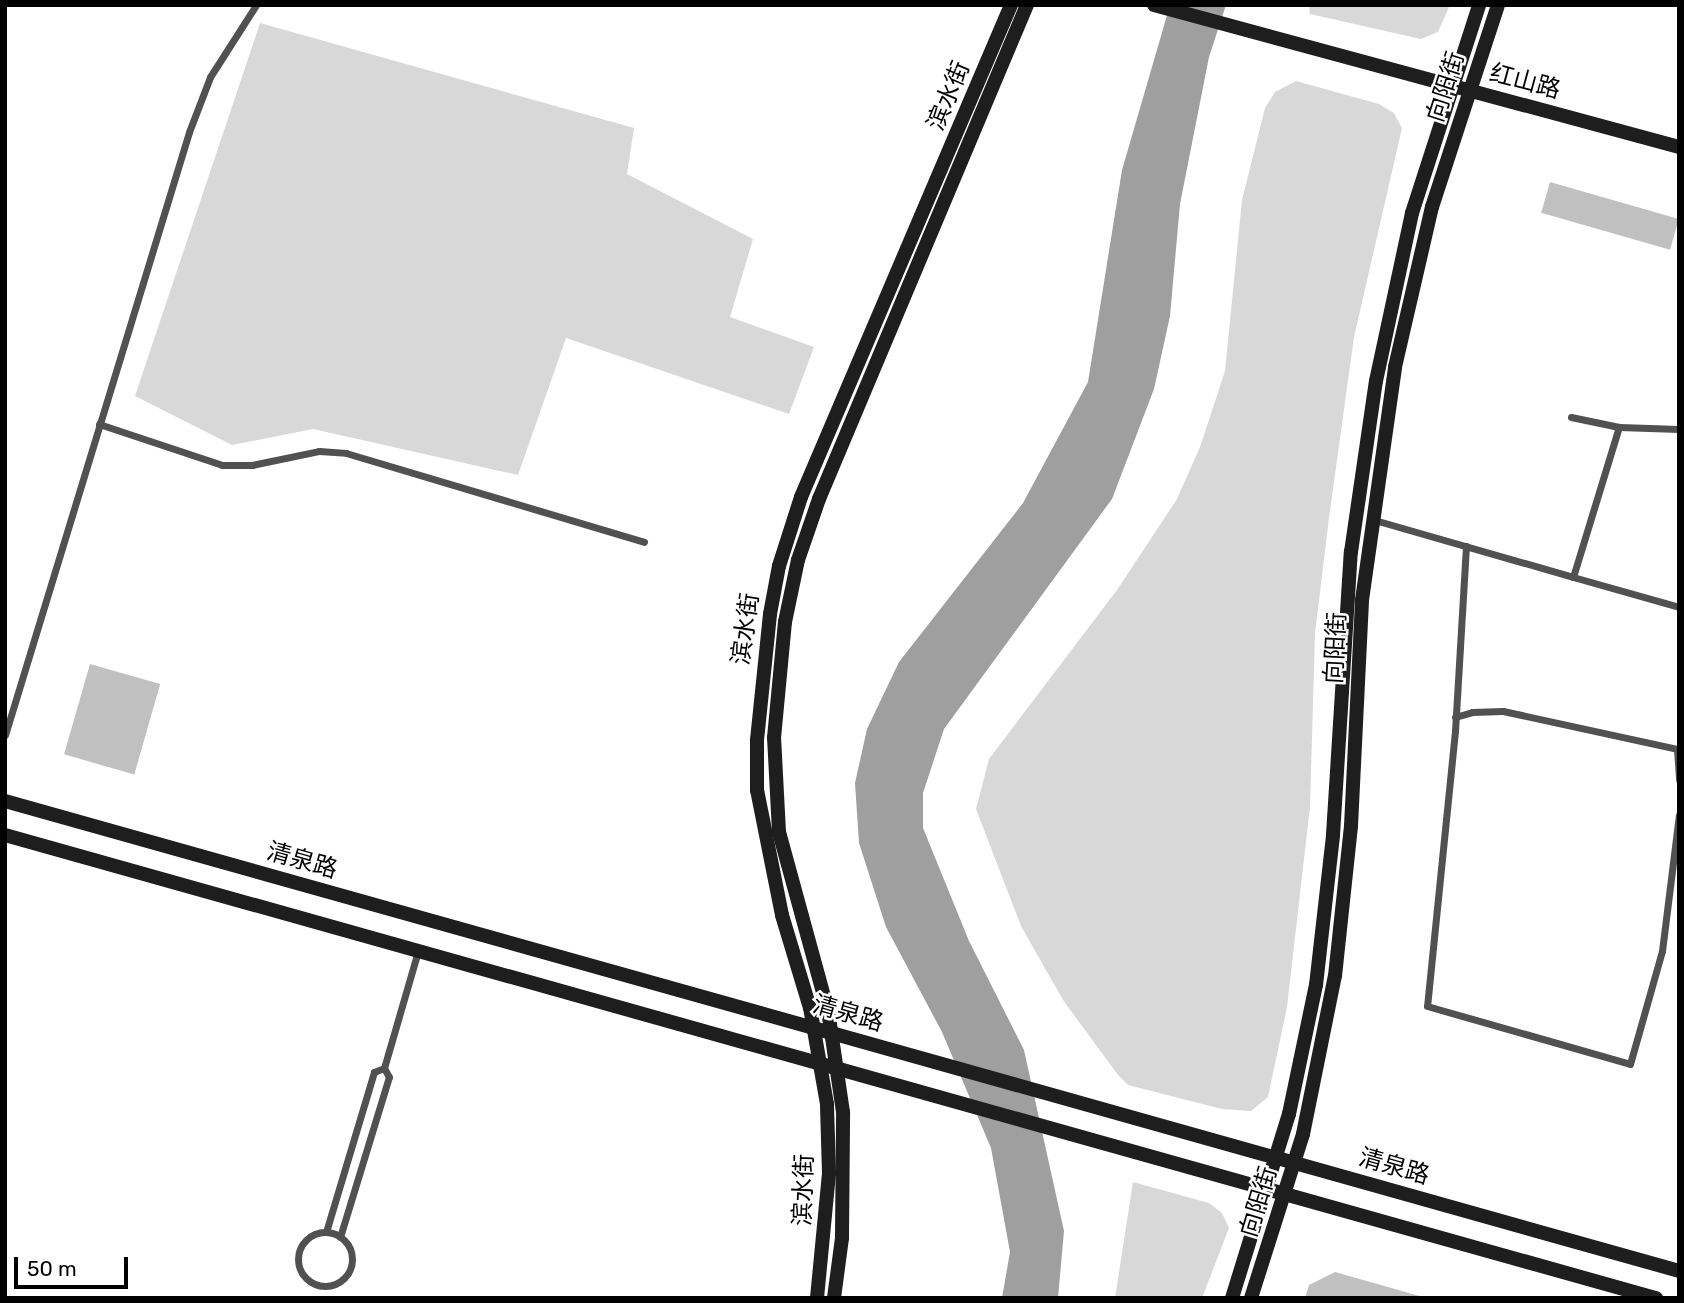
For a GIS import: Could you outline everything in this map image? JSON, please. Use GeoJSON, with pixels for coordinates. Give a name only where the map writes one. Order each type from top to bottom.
{"type":"FeatureCollection","features":[{"type":"Feature","properties":{"kind":"street","name":"滨水街"},"geometry":{"type":"LineString","coordinates":[[817,1298],[829,1173],[821,1064],[814,1028],[782,915],[757,790],[763,668],[779,566],[801,497],[1011,5]]}},
{"type":"Feature","properties":{"kind":"street","name":"滨水街"},"geometry":{"type":"LineString","coordinates":[[834,1298],[845,1177],[838,1069],[832,1033],[779,832],[774,738],[785,622],[797,560],[819,499],[1027,5]]}},
{"type":"Feature","properties":{"kind":"street","name":"红山路"},"geometry":{"type":"LineString","coordinates":[[1154,5],[1679,147]]}},
{"type":"Feature","properties":{"kind":"street","name":"向阳街"},"geometry":{"type":"LineString","coordinates":[[1232,1298],[1276,1158],[1303,1049],[1321,947],[1333,835],[1349,566],[1374,393],[1412,213],[1451,85],[1479,5]]}},
{"type":"Feature","properties":{"kind":"street","name":"向阳街"},"geometry":{"type":"LineString","coordinates":[[1251,1298],[1294,1163],[1318,1067],[1344,898],[1362,600],[1371,519],[1412,290],[1469,90],[1498,5]]}},
{"type":"Feature","properties":{"kind":"street","name":"清泉路"},"geometry":{"type":"LineString","coordinates":[[5,802],[1679,1271]]}},
{"type":"Feature","properties":{"kind":"street"},"geometry":{"type":"LineString","coordinates":[[5,835],[1656,1298]]}},
{"type":"Feature","properties":{"kind":"lane"},"geometry":{"type":"LineString","coordinates":[[5,735],[99,424],[209,77],[256,5]]}},
{"type":"Feature","properties":{"kind":"lane"},"geometry":{"type":"LineString","coordinates":[[1571,417],[1619,428],[1679,429]]}},
{"type":"Feature","properties":{"kind":"lane"},"geometry":{"type":"LineString","coordinates":[[99,424],[222,466],[252,465],[319,451],[346,453],[644,542]]}},
{"type":"Feature","properties":{"kind":"lane"},"geometry":{"type":"LineString","coordinates":[[1573,578],[1619,428]]}},
{"type":"Feature","properties":{"kind":"lane"},"geometry":{"type":"LineString","coordinates":[[1371,519],[1679,607]]}},
{"type":"Feature","properties":{"kind":"lane"},"geometry":{"type":"LineString","coordinates":[[1466,546],[1455,717],[1427,1006],[1630,1065],[1662,951],[1679,815]]}},
{"type":"Feature","properties":{"kind":"lane"},"geometry":{"type":"LineString","coordinates":[[1455,717],[1472,712],[1503,711],[1677,748],[1679,780]]}},
{"type":"Feature","properties":{"kind":"lane"},"geometry":{"type":"LineString","coordinates":[[341,1237],[389,1077],[384,1068],[418,951]]}},
{"type":"Feature","properties":{"kind":"lane"},"geometry":{"type":"LineString","coordinates":[[326,1231],[374,1072],[384,1068]]}},
{"type":"Feature","properties":{"kind":"lane"},"geometry":{"type":"LineString","coordinates":[[326,1231],[341,1237],[350,1248],[349,1271],[339,1282],[317,1285],[300,1270],[298,1254],[305,1240],[326,1231]]}},
{"type":"Feature","properties":{"kind":"shaded area"},"geometry":{"type":"Polygon","coordinates":[[[1170,5],[1226,5],[1209,57],[1180,204],[1170,316],[1154,389],[1112,499],[944,729],[923,793],[923,828],[969,941],[1024,1050],[1064,1231],[1058,1298],[1002,1298],[1010,1252],[991,1148],[942,1032],[886,927],[859,843],[855,783],[867,729],[899,662],[1023,503],[1088,382],[1122,170],[1170,5]]]}},
{"type":"Feature","properties":{"kind":"shaded area"},"geometry":{"type":"Polygon","coordinates":[[[1309,5],[1450,5],[1438,32],[1421,39],[1310,14],[1309,5]]]}},
{"type":"Feature","properties":{"kind":"shaded area"},"geometry":{"type":"Polygon","coordinates":[[[260,23],[634,128],[627,174],[753,239],[730,317],[814,347],[789,414],[566,338],[518,475],[313,429],[232,445],[135,396],[260,23]]]}},
{"type":"Feature","properties":{"kind":"shaded area"},"geometry":{"type":"Polygon","coordinates":[[[1296,81],[1379,104],[1394,113],[1402,128],[1354,337],[1329,518],[1315,633],[1310,807],[1287,1007],[1268,1097],[1251,1111],[1222,1109],[1128,1085],[1118,1075],[1063,1000],[1021,926],[976,809],[989,759],[1117,590],[1177,499],[1200,447],[1225,371],[1242,200],[1265,108],[1275,92],[1296,81]]]}},
{"type":"Feature","properties":{"kind":"shaded area"},"geometry":{"type":"Polygon","coordinates":[[[1133,1182],[1209,1203],[1222,1213],[1229,1228],[1202,1298],[1115,1298],[1133,1182]]]}},
{"type":"Feature","properties":{"kind":"building"},"geometry":{"type":"Polygon","coordinates":[[[1550,182],[1679,219],[1670,250],[1541,213],[1550,182]]]}},
{"type":"Feature","properties":{"kind":"building"},"geometry":{"type":"Polygon","coordinates":[[[90,664],[160,684],[134,774],[64,754],[90,664]]]}},
{"type":"Feature","properties":{"kind":"building"},"geometry":{"type":"Polygon","coordinates":[[[1335,1272],[1423,1297],[1305,1298],[1309,1285],[1335,1272]]]}}]}
